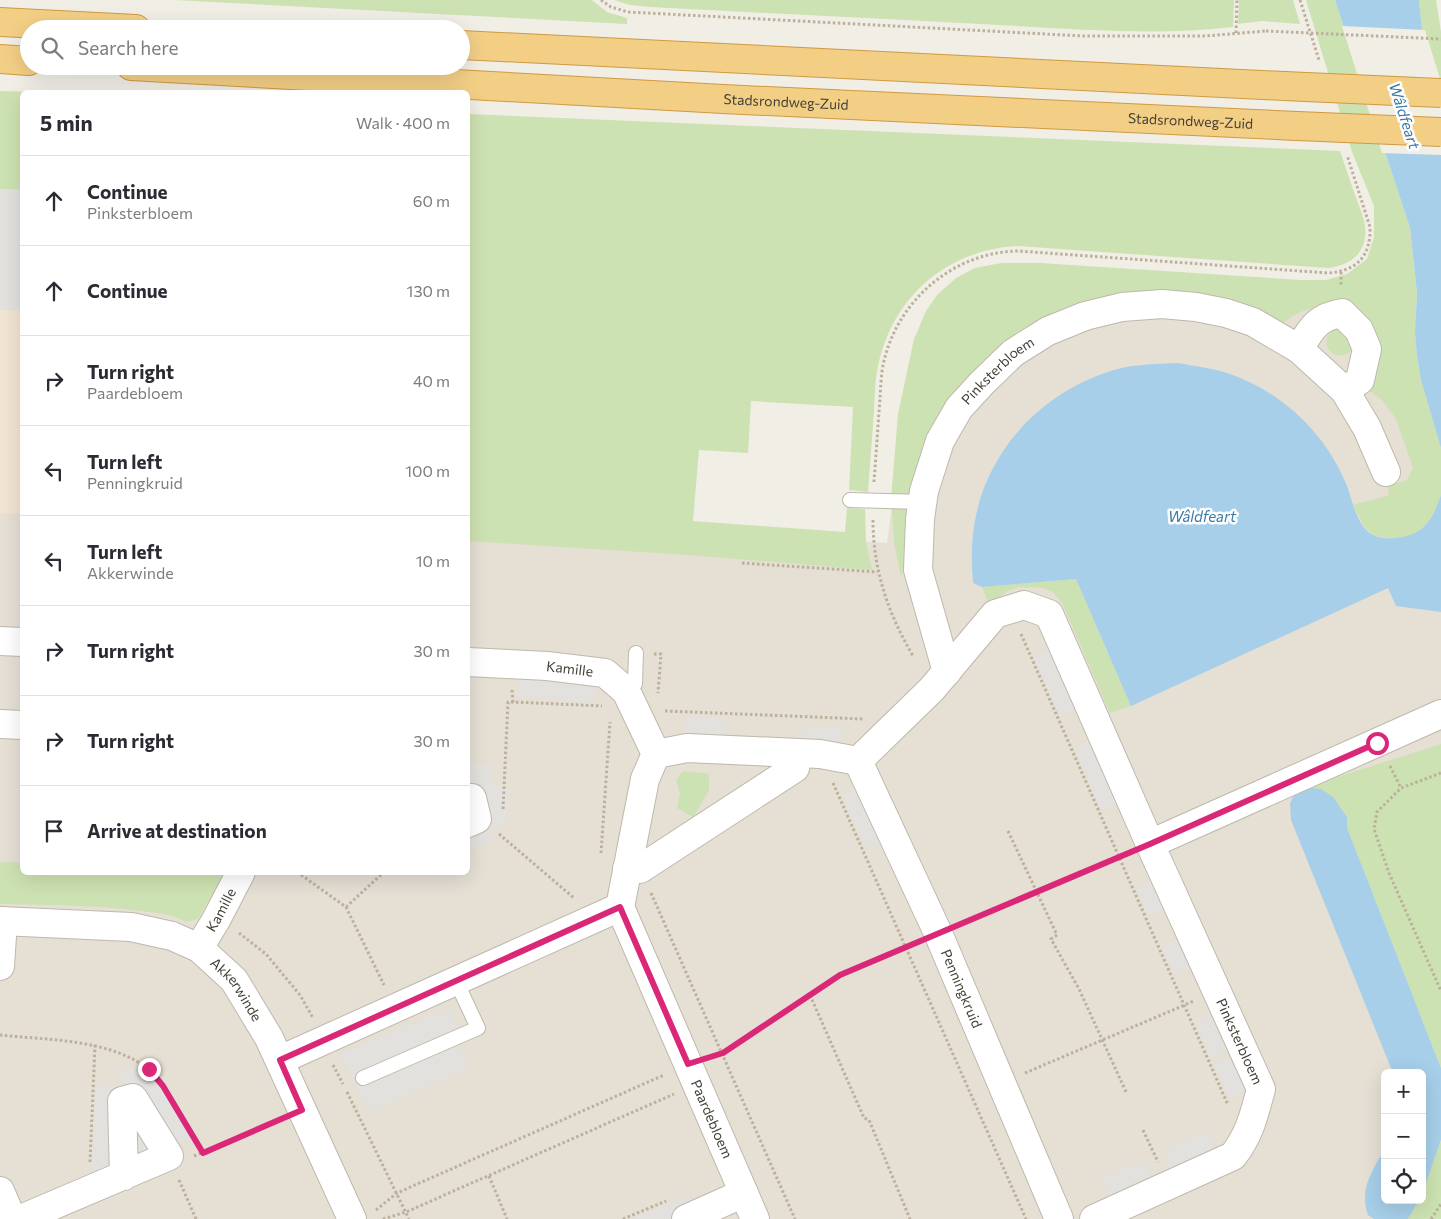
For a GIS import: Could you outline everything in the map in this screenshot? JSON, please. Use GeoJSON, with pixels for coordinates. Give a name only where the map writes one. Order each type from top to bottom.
{"type":"FeatureCollection","features":[{"type":"Feature","properties":{"kind":"highway"},"geometry":{"type":"LineString","coordinates":[[0,22],[20,23]]}},
{"type":"Feature","properties":{"kind":"highway"},"geometry":{"type":"LineString","coordinates":[[470,45],[1441,93]]}},
{"type":"Feature","properties":{"kind":"highway"},"geometry":{"type":"LineString","coordinates":[[0,59],[20,60]]}},
{"type":"Feature","properties":{"kind":"highway","name":"Stadsrondweg-Zuid"},"geometry":{"type":"LineString","coordinates":[[292,75],[723,99],[1441,132]]}},
{"type":"Feature","properties":{"kind":"street","name":"Pinksterbloem"},"geometry":{"type":"LineString","coordinates":[[947,672],[918,570],[920,519],[924,491],[940,441],[959,408],[1013,353],[1048,331],[1085,316],[1122,307],[1162,304],[1196,306],[1226,313],[1252,322],[1299,349],[1345,391],[1367,428],[1386,472]]}},
{"type":"Feature","properties":{"kind":"street"},"geometry":{"type":"LineString","coordinates":[[1299,349],[1313,326],[1332,315],[1342,313],[1359,330],[1367,349],[1360,380],[1345,391]]}},
{"type":"Feature","properties":{"kind":"street","name":"Pinksterbloem"},"geometry":{"type":"LineString","coordinates":[[858,761],[947,672],[995,614],[1024,606],[1050,614],[1150,844],[1260,1089],[1253,1121],[1244,1142],[1233,1156],[1094,1219]]}},
{"type":"Feature","properties":{"kind":"street"},"geometry":{"type":"LineString","coordinates":[[0,641],[20,642]]}},
{"type":"Feature","properties":{"kind":"street","name":"Kamille"},"geometry":{"type":"LineString","coordinates":[[470,662],[547,666],[605,673],[637,703],[656,754]]}},
{"type":"Feature","properties":{"kind":"street"},"geometry":{"type":"LineString","coordinates":[[1150,844],[1441,714]]}},
{"type":"Feature","properties":{"kind":"street"},"geometry":{"type":"LineString","coordinates":[[0,724],[20,725]]}},
{"type":"Feature","properties":{"kind":"street"},"geometry":{"type":"LineString","coordinates":[[280,1060],[620,907],[634,869],[645,779],[656,754],[687,748],[809,753],[858,761]]}},
{"type":"Feature","properties":{"kind":"street"},"geometry":{"type":"LineString","coordinates":[[634,869],[795,768],[809,753]]}},
{"type":"Feature","properties":{"kind":"street","name":"Penningkruid"},"geometry":{"type":"LineString","coordinates":[[858,761],[938,933],[1059,1219]]}},
{"type":"Feature","properties":{"kind":"street","name":"Kamille"},"geometry":{"type":"LineString","coordinates":[[199,948],[239,875]]}},
{"type":"Feature","properties":{"kind":"street","name":"Paardebloem"},"geometry":{"type":"LineString","coordinates":[[620,907],[756,1219]]}},
{"type":"Feature","properties":{"kind":"street"},"geometry":{"type":"LineString","coordinates":[[0,966],[1,921]]}},
{"type":"Feature","properties":{"kind":"street","name":"Akkerwinde"},"geometry":{"type":"LineString","coordinates":[[1,921],[131,927],[172,936],[199,948],[234,980],[269,1038],[302,1110],[362,1216]]}},
{"type":"Feature","properties":{"kind":"street"},"geometry":{"type":"LineString","coordinates":[[21,1219],[124,1176],[171,1161],[133,1098],[122,1101],[124,1176]]}},
{"type":"Feature","properties":{"kind":"street"},"geometry":{"type":"LineString","coordinates":[[0,1191],[12,1219]]}},
{"type":"Feature","properties":{"kind":"street"},"geometry":{"type":"LineString","coordinates":[[686,1219],[744,1193]]}},
{"type":"Feature","properties":{"kind":"lane"},"geometry":{"type":"LineString","coordinates":[[850,500],[923,502]]}},
{"type":"Feature","properties":{"kind":"lane"},"geometry":{"type":"LineString","coordinates":[[636,653],[635,684],[637,703]]}},
{"type":"Feature","properties":{"kind":"lane"},"geometry":{"type":"LineString","coordinates":[[363,1078],[478,1028],[456,981]]}},
{"type":"Feature","properties":{"kind":"path"},"geometry":{"type":"LineString","coordinates":[[601,0],[610,7],[628,12],[1083,36],[1205,36],[1266,31],[1441,39]]}},
{"type":"Feature","properties":{"kind":"path"},"geometry":{"type":"LineString","coordinates":[[1236,33],[1237,0]]}},
{"type":"Feature","properties":{"kind":"path"},"geometry":{"type":"LineString","coordinates":[[742,563],[877,572]]}},
{"type":"Feature","properties":{"kind":"path"},"geometry":{"type":"LineString","coordinates":[[1010,610],[1228,1105]]}},
{"type":"Feature","properties":{"kind":"path"},"geometry":{"type":"LineString","coordinates":[[601,862],[637,703],[661,654],[636,653]]}},
{"type":"Feature","properties":{"kind":"path"},"geometry":{"type":"LineString","coordinates":[[511,664],[513,702]]}},
{"type":"Feature","properties":{"kind":"path"},"geometry":{"type":"LineString","coordinates":[[578,902],[479,814],[508,702],[637,703],[879,719],[889,731]]}},
{"type":"Feature","properties":{"kind":"path"},"geometry":{"type":"LineString","coordinates":[[809,753],[906,947],[1026,1219]]}},
{"type":"Feature","properties":{"kind":"path"},"geometry":{"type":"LineString","coordinates":[[1441,773],[1401,788],[1377,812],[1374,829],[1389,873],[1441,990]]}},
{"type":"Feature","properties":{"kind":"path"},"geometry":{"type":"LineString","coordinates":[[502,827],[502,836]]}},
{"type":"Feature","properties":{"kind":"path"},"geometry":{"type":"LineString","coordinates":[[1008,831],[1057,935],[1051,939],[1079,988],[1127,1094]]}},
{"type":"Feature","properties":{"kind":"path"},"geometry":{"type":"LineString","coordinates":[[383,1219],[406,1212],[489,1175],[693,1074],[840,975],[1150,844]]}},
{"type":"Feature","properties":{"kind":"path"},"geometry":{"type":"LineString","coordinates":[[634,869],[723,1053],[795,1219]]}},
{"type":"Feature","properties":{"kind":"path"},"geometry":{"type":"LineString","coordinates":[[301,875],[346,907],[395,1008]]}},
{"type":"Feature","properties":{"kind":"path"},"geometry":{"type":"LineString","coordinates":[[346,907],[381,875]]}},
{"type":"Feature","properties":{"kind":"path"},"geometry":{"type":"LineString","coordinates":[[1001,1083],[1217,991]]}},
{"type":"Feature","properties":{"kind":"path"},"geometry":{"type":"LineString","coordinates":[[810,995],[864,1118],[869,1120],[910,1219]]}},
{"type":"Feature","properties":{"kind":"path"},"geometry":{"type":"LineString","coordinates":[[0,1035],[95,1045],[122,1055],[149,1069],[163,1086],[203,1153]]}},
{"type":"Feature","properties":{"kind":"path"},"geometry":{"type":"LineString","coordinates":[[89,1190],[95,1045]]}},
{"type":"Feature","properties":{"kind":"path"},"geometry":{"type":"LineString","coordinates":[[362,1216],[397,1193],[693,1074]]}},
{"type":"Feature","properties":{"kind":"path"},"geometry":{"type":"LineString","coordinates":[[196,1219],[171,1161],[203,1153],[302,1110]]}},
{"type":"Feature","properties":{"kind":"path"},"geometry":{"type":"LineString","coordinates":[[1143,1130],[1168,1185]]}},
{"type":"Feature","properties":{"kind":"path"},"geometry":{"type":"LineString","coordinates":[[489,1175],[507,1219]]}},
{"type":"Feature","properties":{"kind":"path"},"geometry":{"type":"LineString","coordinates":[[1431,1219],[1441,1204]]}},
{"type":"Feature","properties":{"kind":"shaded area"},"geometry":{"type":"Polygon","coordinates":[[[0,189],[20,190],[20,514],[0,513],[0,189]]]}},
{"type":"Feature","properties":{"kind":"shaded area"},"geometry":{"type":"Polygon","coordinates":[[[0,189],[20,190],[20,311],[0,310],[0,189]]]}},
{"type":"Feature","properties":{"kind":"shaded area"},"geometry":{"type":"Polygon","coordinates":[[[1378,290],[1441,340],[1441,755],[1417,1069],[1381,1069],[1381,1199],[1375,1219],[0,1219],[0,506],[20,507],[20,875],[470,875],[470,517],[887,543],[907,393],[953,313],[1378,290]]]}},
{"type":"Feature","properties":{"kind":"shaded area"},"geometry":{"type":"Polygon","coordinates":[[[1051,648],[1078,709],[1060,717],[1033,656],[1051,648]]]}},
{"type":"Feature","properties":{"kind":"shaded area"},"geometry":{"type":"Polygon","coordinates":[[[518,675],[596,680],[594,702],[517,697],[518,675]]]}},
{"type":"Feature","properties":{"kind":"shaded area"},"geometry":{"type":"Polygon","coordinates":[[[686,717],[725,719],[724,740],[685,738],[686,717]]]}},
{"type":"Feature","properties":{"kind":"shaded area"},"geometry":{"type":"Polygon","coordinates":[[[802,726],[842,728],[841,747],[801,745],[802,726]]]}},
{"type":"Feature","properties":{"kind":"shaded area"},"geometry":{"type":"Polygon","coordinates":[[[1092,741],[1119,803],[1101,810],[1074,749],[1092,741]]]}},
{"type":"Feature","properties":{"kind":"shaded area"},"geometry":{"type":"Polygon","coordinates":[[[470,763],[492,765],[491,785],[510,788],[505,825],[489,828],[493,840],[470,850],[470,763]]]}},
{"type":"Feature","properties":{"kind":"shaded area"},"geometry":{"type":"Polygon","coordinates":[[[860,788],[883,840],[865,848],[842,795],[860,788]]]}},
{"type":"Feature","properties":{"kind":"shaded area"},"geometry":{"type":"Polygon","coordinates":[[[1154,881],[1166,907],[1148,915],[1136,889],[1154,881]]]}},
{"type":"Feature","properties":{"kind":"shaded area"},"geometry":{"type":"Polygon","coordinates":[[[1180,939],[1192,967],[1174,974],[1162,947],[1180,939]]]}},
{"type":"Feature","properties":{"kind":"shaded area"},"geometry":{"type":"Polygon","coordinates":[[[449,1008],[464,1042],[459,1045],[469,1068],[367,1112],[341,1054],[449,1008]]]}},
{"type":"Feature","properties":{"kind":"shaded area"},"geometry":{"type":"Polygon","coordinates":[[[1213,1015],[1228,1050],[1211,1057],[1196,1023],[1213,1015]]]}},
{"type":"Feature","properties":{"kind":"shaded area"},"geometry":{"type":"Polygon","coordinates":[[[1231,1056],[1247,1091],[1229,1098],[1214,1064],[1231,1056]]]}},
{"type":"Feature","properties":{"kind":"shaded area"},"geometry":{"type":"Polygon","coordinates":[[[121,1067],[147,1072],[157,1081],[192,1137],[91,1182],[96,1085],[120,1086],[121,1067]]]}},
{"type":"Feature","properties":{"kind":"shaded area"},"geometry":{"type":"Polygon","coordinates":[[[1207,1132],[1215,1149],[1172,1168],[1164,1150],[1207,1132]]]}},
{"type":"Feature","properties":{"kind":"shaded area"},"geometry":{"type":"Polygon","coordinates":[[[1144,1160],[1152,1177],[1109,1196],[1101,1179],[1144,1160]]]}},
{"type":"Feature","properties":{"kind":"shaded area"},"geometry":{"type":"Polygon","coordinates":[[[690,1195],[697,1211],[677,1219],[631,1219],[690,1195]]]}},
{"type":"Feature","properties":{"kind":"green space"},"geometry":{"type":"Polygon","coordinates":[[[174,0],[592,0],[607,12],[627,18],[627,24],[174,0]]]}},
{"type":"Feature","properties":{"kind":"green space"},"geometry":{"type":"Polygon","coordinates":[[[614,0],[1234,0],[1233,27],[1204,30],[1146,31],[1086,30],[650,7],[630,5],[614,0]]]}},
{"type":"Feature","properties":{"kind":"green space"},"geometry":{"type":"Polygon","coordinates":[[[1239,0],[1293,0],[1300,24],[1262,21],[1238,24],[1239,0]]]}},
{"type":"Feature","properties":{"kind":"green space"},"geometry":{"type":"Polygon","coordinates":[[[1306,0],[1335,0],[1410,228],[1417,293],[1415,332],[1417,356],[1421,380],[1441,448],[1441,495],[1434,514],[1422,530],[1407,537],[1391,539],[1373,535],[1363,525],[1353,505],[1389,495],[1388,485],[1407,480],[1413,468],[1396,419],[1382,400],[1361,385],[1371,355],[1323,307],[1299,313],[1278,327],[1120,302],[976,380],[906,559],[901,577],[894,542],[891,499],[898,414],[914,339],[926,311],[937,295],[956,278],[975,268],[1001,263],[1040,263],[1326,280],[1347,274],[1367,259],[1374,237],[1374,206],[1352,152],[1306,0]]]}},
{"type":"Feature","properties":{"kind":"green space"},"geometry":{"type":"Polygon","coordinates":[[[1419,0],[1436,0],[1441,32],[1441,90],[1422,30],[1419,0]]]}},
{"type":"Feature","properties":{"kind":"green space"},"geometry":{"type":"Polygon","coordinates":[[[0,91],[20,92],[20,190],[0,189],[0,91]]]}},
{"type":"Feature","properties":{"kind":"green space"},"geometry":{"type":"Polygon","coordinates":[[[470,114],[1340,151],[1363,218],[1365,239],[1358,254],[1353,259],[1338,266],[1328,268],[1018,246],[994,249],[971,255],[950,265],[932,278],[915,293],[901,311],[889,331],[881,354],[876,375],[868,492],[849,490],[853,407],[751,401],[748,453],[699,450],[693,521],[845,532],[847,508],[865,509],[866,543],[872,570],[688,555],[470,541],[470,114]]]}},
{"type":"Feature","properties":{"kind":"green space"},"geometry":{"type":"Polygon","coordinates":[[[1338,327],[1344,327],[1354,348],[1347,354],[1340,356],[1329,350],[1327,344],[1330,332],[1338,327]]]}},
{"type":"Feature","properties":{"kind":"green space"},"geometry":{"type":"Polygon","coordinates":[[[1076,579],[1131,706],[1110,713],[1063,605],[1054,593],[1044,588],[1018,587],[1006,592],[989,605],[982,587],[1076,579]]]}},
{"type":"Feature","properties":{"kind":"green space"},"geometry":{"type":"Polygon","coordinates":[[[1441,744],[1441,1068],[1347,828],[1347,817],[1306,787],[1441,744]]]}},
{"type":"Feature","properties":{"kind":"green space"},"geometry":{"type":"Polygon","coordinates":[[[683,771],[709,774],[709,790],[693,817],[677,808],[680,794],[676,780],[683,771]]]}},
{"type":"Feature","properties":{"kind":"green space"},"geometry":{"type":"Polygon","coordinates":[[[0,862],[20,863],[20,875],[224,875],[198,919],[186,922],[165,914],[124,909],[0,904],[0,862]]]}},
{"type":"Feature","properties":{"kind":"green space"},"geometry":{"type":"Polygon","coordinates":[[[1441,1140],[1441,1219],[1408,1219],[1417,1204],[1426,1204],[1426,1183],[1441,1140]]]}},
{"type":"Feature","properties":{"kind":"water"},"geometry":{"type":"Polygon","coordinates":[[[1335,0],[1419,0],[1422,30],[1441,90],[1441,448],[1421,380],[1417,356],[1415,332],[1417,293],[1410,228],[1335,0]]]}},
{"type":"Feature","properties":{"kind":"water","name":"Wâldfeart"},"geometry":{"type":"Polygon","coordinates":[[[1178,363],[1221,371],[1247,381],[1266,391],[1299,416],[1327,449],[1347,486],[1359,520],[1373,535],[1381,538],[1394,538],[1414,534],[1421,530],[1434,512],[1441,495],[1441,612],[1396,606],[1388,588],[1131,706],[1076,579],[982,587],[973,583],[974,529],[977,511],[985,486],[996,462],[1011,440],[1028,421],[1070,389],[1093,377],[1133,366],[1178,363]]]}},
{"type":"Feature","properties":{"kind":"water"},"geometry":{"type":"Polygon","coordinates":[[[1306,787],[1321,789],[1333,797],[1347,817],[1347,828],[1441,1068],[1441,1140],[1426,1183],[1426,1069],[1391,1069],[1291,820],[1290,804],[1295,792],[1306,787]]]}},
{"type":"Feature","properties":{"kind":"water"},"geometry":{"type":"Polygon","coordinates":[[[1381,1156],[1381,1204],[1417,1204],[1408,1219],[1374,1219],[1368,1215],[1365,1197],[1368,1180],[1381,1156]]]}},
{"type":"Feature","properties":{"kind":"pier"},"geometry":{"type":"Polygon","coordinates":[[[1342,26],[1425,30],[1441,82],[1441,155],[1382,153],[1342,26]]]}},
{"type":"Feature","properties":{"kind":"route"},"geometry":{"type":"LineString","coordinates":[[149,1069],[163,1086],[203,1153],[302,1110],[280,1060],[620,907],[688,1064],[723,1053],[840,975],[1150,844],[1377,743]]}}]}
